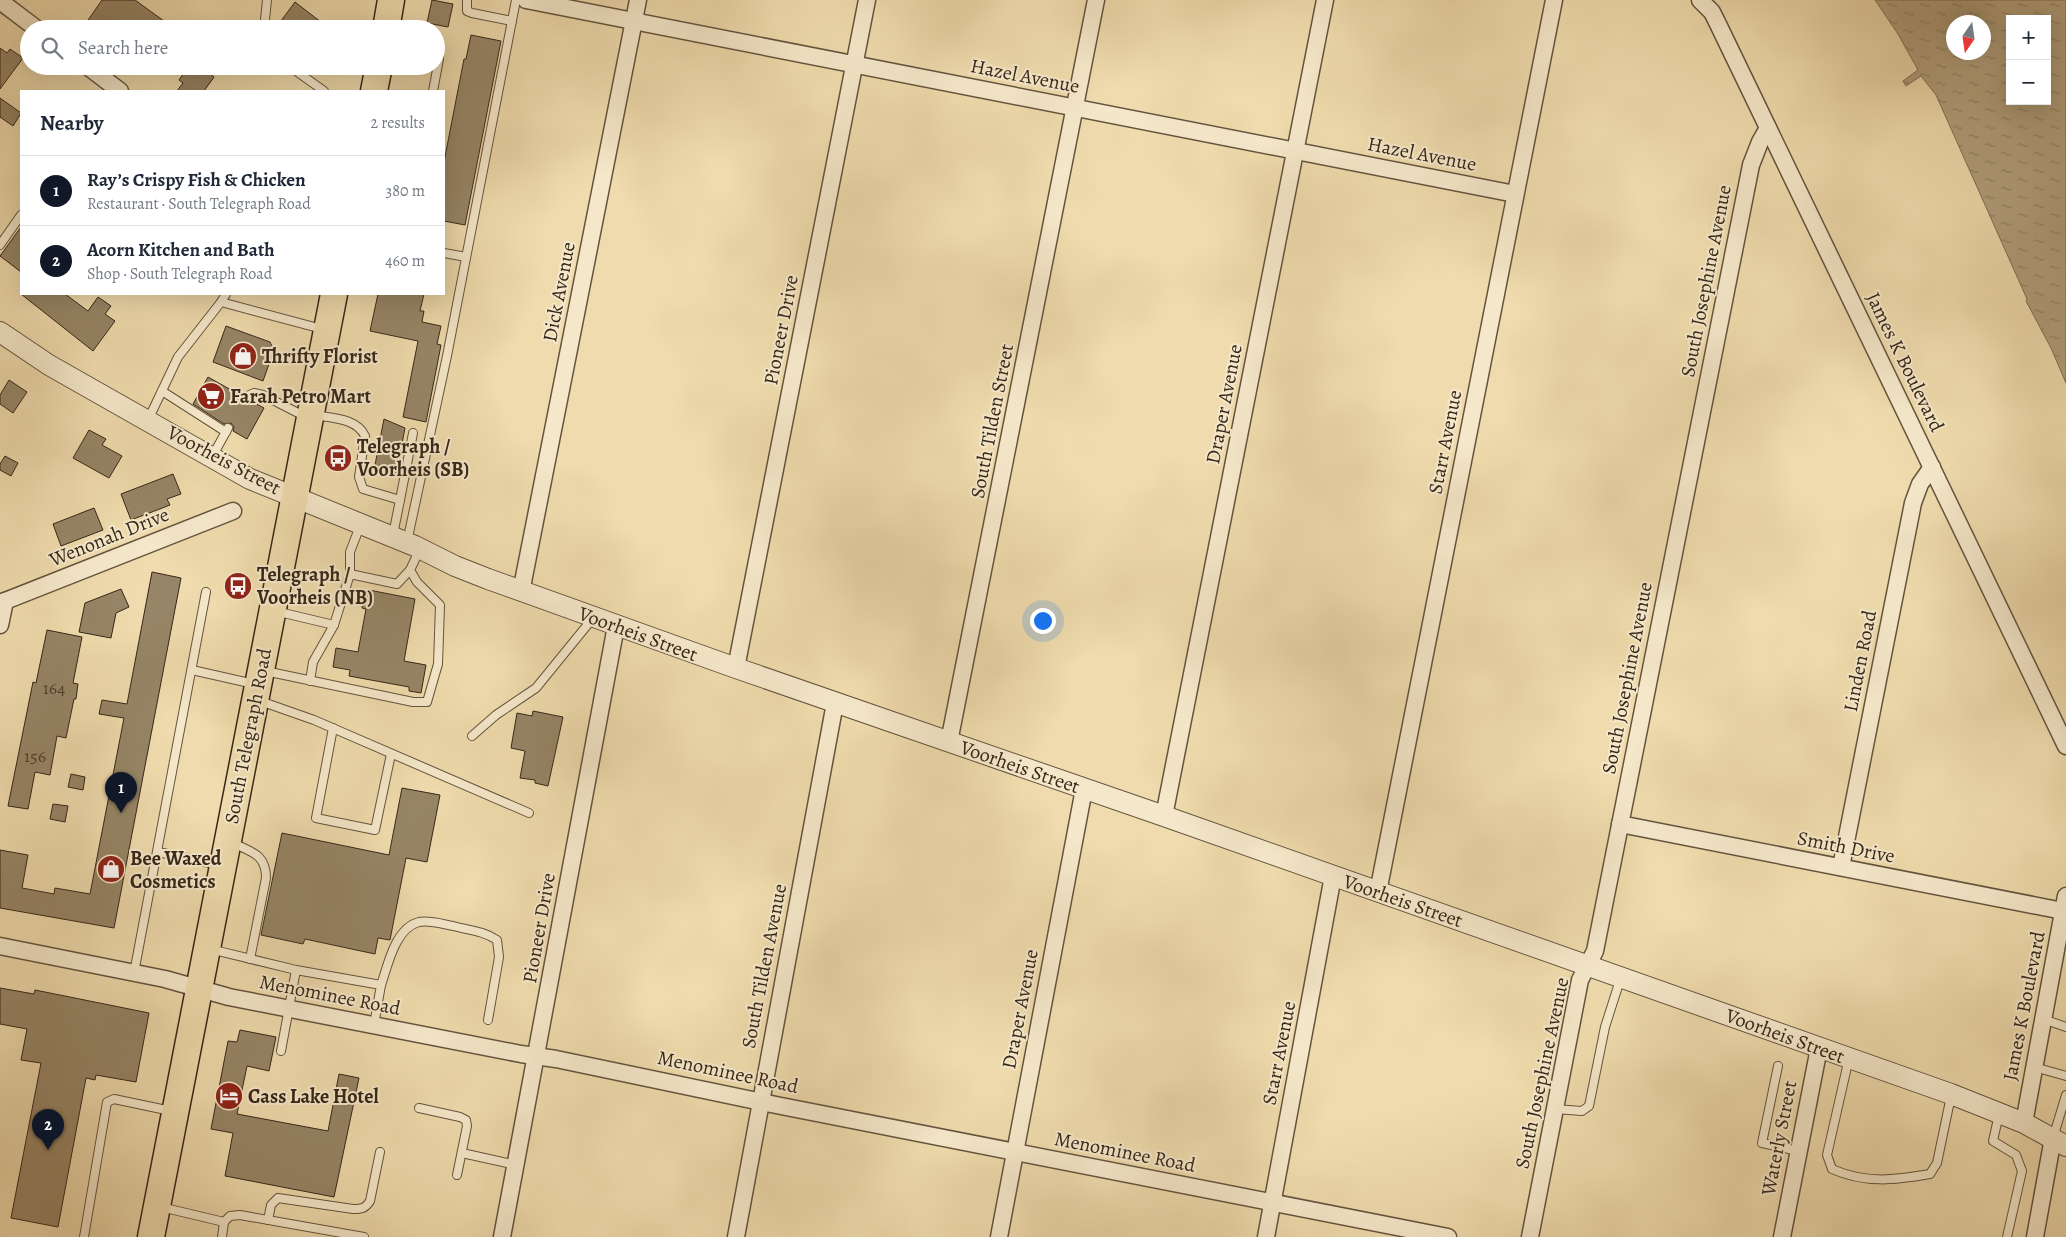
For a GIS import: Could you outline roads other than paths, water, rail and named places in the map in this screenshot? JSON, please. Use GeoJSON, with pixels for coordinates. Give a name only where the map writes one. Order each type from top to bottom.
{"type":"FeatureCollection","features":[{"type":"Feature","properties":{"kind":"highway"},"geometry":{"type":"LineString","coordinates":[[388,20],[391,0]]}},
{"type":"Feature","properties":{"kind":"highway"},"geometry":{"type":"LineString","coordinates":[[374,90],[377,75]]}},
{"type":"Feature","properties":{"kind":"highway","name":"South Telegraph Road"},"geometry":{"type":"LineString","coordinates":[[151,1237],[334,295]]}},
{"type":"Feature","properties":{"kind":"street","name":"Hazel Avenue"},"geometry":{"type":"LineString","coordinates":[[526,0],[1516,194]]}},
{"type":"Feature","properties":{"kind":"street","name":"Dick Avenue"},"geometry":{"type":"LineString","coordinates":[[522,592],[638,0]]}},
{"type":"Feature","properties":{"kind":"street","name":"Pioneer Drive"},"geometry":{"type":"LineString","coordinates":[[736,668],[867,0]]}},
{"type":"Feature","properties":{"kind":"street"},"geometry":{"type":"LineString","coordinates":[[1075,108],[1096,0]]}},
{"type":"Feature","properties":{"kind":"street","name":"Draper Avenue"},"geometry":{"type":"LineString","coordinates":[[1164,816],[1325,0]]}},
{"type":"Feature","properties":{"kind":"street","name":"Starr Avenue"},"geometry":{"type":"LineString","coordinates":[[1378,892],[1554,0]]}},
{"type":"Feature","properties":{"kind":"street","name":"James K Boulevard"},"geometry":{"type":"LineString","coordinates":[[1700,0],[1714,17],[2066,746]]}},
{"type":"Feature","properties":{"kind":"street"},"geometry":{"type":"LineString","coordinates":[[0,1],[25,20]]}},
{"type":"Feature","properties":{"kind":"street"},"geometry":{"type":"LineString","coordinates":[[99,75],[119,90]]}},
{"type":"Feature","properties":{"kind":"street","name":"South Tilden Street"},"geometry":{"type":"LineString","coordinates":[[950,742],[1075,108]]}},
{"type":"Feature","properties":{"kind":"street","name":"South Josephine Avenue"},"geometry":{"type":"LineString","coordinates":[[1530,1237],[1580,980],[1595,951],[1751,165],[1768,128]]}},
{"type":"Feature","properties":{"kind":"street","name":"Voorheis Street"},"geometry":{"type":"LineString","coordinates":[[0,332],[49,364],[250,479],[407,543],[455,566],[593,618],[1164,816],[1952,1094],[2024,1123],[2060,1142]]}},
{"type":"Feature","properties":{"kind":"street","name":"Linden Road"},"geometry":{"type":"LineString","coordinates":[[1841,868],[1913,503],[1920,484],[1932,467]]}},
{"type":"Feature","properties":{"kind":"street","name":"Wenonah Drive"},"geometry":{"type":"LineString","coordinates":[[2,598],[233,511]]}},
{"type":"Feature","properties":{"kind":"street"},"geometry":{"type":"LineString","coordinates":[[0,625],[2,598]]}},
{"type":"Feature","properties":{"kind":"street","name":"Pioneer Drive"},"geometry":{"type":"LineString","coordinates":[[502,1237],[616,626]]}},
{"type":"Feature","properties":{"kind":"street","name":"South Tilden Avenue"},"geometry":{"type":"LineString","coordinates":[[736,1237],[835,703]]}},
{"type":"Feature","properties":{"kind":"street","name":"Draper Avenue"},"geometry":{"type":"LineString","coordinates":[[999,1237],[1084,789]]}},
{"type":"Feature","properties":{"kind":"street","name":"Smith Drive"},"geometry":{"type":"LineString","coordinates":[[1620,824],[1841,868],[2065,904]]}},
{"type":"Feature","properties":{"kind":"street","name":"Starr Avenue"},"geometry":{"type":"LineString","coordinates":[[1266,1237],[1333,876]]}},
{"type":"Feature","properties":{"kind":"street","name":"James K Boulevard"},"geometry":{"type":"LineString","coordinates":[[2024,1123],[2065,904]]}},
{"type":"Feature","properties":{"kind":"street","name":"Menominee Road"},"geometry":{"type":"LineString","coordinates":[[0,946],[134,973],[229,997],[537,1056],[1448,1237]]}},
{"type":"Feature","properties":{"kind":"street","name":"Waterly Street"},"geometry":{"type":"LineString","coordinates":[[1782,1237],[1819,1048]]}},
{"type":"Feature","properties":{"kind":"street"},"geometry":{"type":"LineString","coordinates":[[2034,1237],[2060,1142]]}},
{"type":"Feature","properties":{"kind":"lane"},"geometry":{"type":"LineString","coordinates":[[265,20],[268,0]]}},
{"type":"Feature","properties":{"kind":"lane"},"geometry":{"type":"LineString","coordinates":[[467,0],[467,11],[512,21]]}},
{"type":"Feature","properties":{"kind":"lane"},"geometry":{"type":"LineString","coordinates":[[407,543],[466,257],[516,0]]}},
{"type":"Feature","properties":{"kind":"lane"},"geometry":{"type":"LineString","coordinates":[[302,75],[323,90]]}},
{"type":"Feature","properties":{"kind":"lane"},"geometry":{"type":"LineString","coordinates":[[432,90],[436,75]]}},
{"type":"Feature","properties":{"kind":"lane"},"geometry":{"type":"LineString","coordinates":[[0,245],[20,216]]}},
{"type":"Feature","properties":{"kind":"lane"},"geometry":{"type":"LineString","coordinates":[[445,252],[466,257]]}},
{"type":"Feature","properties":{"kind":"lane"},"geometry":{"type":"LineString","coordinates":[[148,420],[182,350],[225,295]]}},
{"type":"Feature","properties":{"kind":"lane"},"geometry":{"type":"LineString","coordinates":[[221,302],[327,330]]}},
{"type":"Feature","properties":{"kind":"lane"},"geometry":{"type":"LineString","coordinates":[[162,392],[227,430],[212,457]]}},
{"type":"Feature","properties":{"kind":"lane"},"geometry":{"type":"LineString","coordinates":[[245,397],[254,393],[263,395],[310,416],[355,424],[362,430],[364,436],[360,477],[363,489],[400,500]]}},
{"type":"Feature","properties":{"kind":"lane"},"geometry":{"type":"LineString","coordinates":[[258,685],[310,681],[413,702],[427,702],[438,664],[440,605],[417,582],[410,570],[400,500],[413,433]]}},
{"type":"Feature","properties":{"kind":"lane"},"geometry":{"type":"LineString","coordinates":[[310,681],[313,662],[334,625],[350,574],[350,552],[361,524]]}},
{"type":"Feature","properties":{"kind":"lane"},"geometry":{"type":"LineString","coordinates":[[350,574],[397,584],[410,570]]}},
{"type":"Feature","properties":{"kind":"lane"},"geometry":{"type":"LineString","coordinates":[[134,973],[206,592]]}},
{"type":"Feature","properties":{"kind":"lane"},"geometry":{"type":"LineString","coordinates":[[273,611],[334,625]]}},
{"type":"Feature","properties":{"kind":"lane"},"geometry":{"type":"LineString","coordinates":[[472,736],[496,715],[536,688],[593,618]]}},
{"type":"Feature","properties":{"kind":"lane"},"geometry":{"type":"LineString","coordinates":[[192,670],[258,685],[333,728],[529,813]]}},
{"type":"Feature","properties":{"kind":"lane"},"geometry":{"type":"LineString","coordinates":[[333,728],[316,818],[375,830],[391,754]]}},
{"type":"Feature","properties":{"kind":"lane"},"geometry":{"type":"LineString","coordinates":[[158,852],[226,853],[262,858],[266,866],[266,878],[250,958]]}},
{"type":"Feature","properties":{"kind":"lane"},"geometry":{"type":"LineString","coordinates":[[374,1025],[381,985],[391,956],[401,935],[410,925],[420,922],[433,922],[488,934],[497,940],[499,957],[488,1020]]}},
{"type":"Feature","properties":{"kind":"lane"},"geometry":{"type":"LineString","coordinates":[[207,948],[296,970],[381,985]]}},
{"type":"Feature","properties":{"kind":"lane"},"geometry":{"type":"LineString","coordinates":[[281,1050],[296,970]]}},
{"type":"Feature","properties":{"kind":"lane"},"geometry":{"type":"LineString","coordinates":[[1555,1109],[1582,1111],[1589,1106],[1605,1027],[1621,978]]}},
{"type":"Feature","properties":{"kind":"lane"},"geometry":{"type":"LineString","coordinates":[[2043,1019],[2066,1027]]}},
{"type":"Feature","properties":{"kind":"lane"},"geometry":{"type":"LineString","coordinates":[[1849,1058],[1827,1155],[1832,1170],[1848,1176],[1893,1181],[1930,1174],[1937,1163],[1952,1094]]}},
{"type":"Feature","properties":{"kind":"lane"},"geometry":{"type":"LineString","coordinates":[[1778,1066],[1762,1143],[1798,1151]]}},
{"type":"Feature","properties":{"kind":"lane"},"geometry":{"type":"LineString","coordinates":[[2034,1067],[2066,1076]]}},
{"type":"Feature","properties":{"kind":"lane"},"geometry":{"type":"LineString","coordinates":[[2060,1142],[2066,1096]]}},
{"type":"Feature","properties":{"kind":"lane"},"geometry":{"type":"LineString","coordinates":[[84,1237],[107,1102],[114,1098],[175,1112]]}},
{"type":"Feature","properties":{"kind":"lane"},"geometry":{"type":"LineString","coordinates":[[420,1108],[466,1120],[468,1126],[457,1175]]}},
{"type":"Feature","properties":{"kind":"lane"},"geometry":{"type":"LineString","coordinates":[[1999,1112],[1993,1141],[2016,1155],[2022,1171],[2007,1237]]}},
{"type":"Feature","properties":{"kind":"lane"},"geometry":{"type":"LineString","coordinates":[[268,1220],[272,1205],[278,1198],[353,1209],[362,1209],[367,1206],[370,1201],[380,1152]]}},
{"type":"Feature","properties":{"kind":"lane"},"geometry":{"type":"LineString","coordinates":[[462,1153],[516,1165]]}},
{"type":"Feature","properties":{"kind":"lane"},"geometry":{"type":"LineString","coordinates":[[157,1206],[224,1222]]}},
{"type":"Feature","properties":{"kind":"lane"},"geometry":{"type":"LineString","coordinates":[[222,1237],[224,1222],[230,1216],[240,1214],[364,1237]]}},
{"type":"Feature","properties":{"kind":"water"},"geometry":{"type":"Polygon","coordinates":[[[1875,0],[2066,0],[2066,383],[2051,348],[2026,301],[2027,299],[1936,95],[1921,76],[1906,86],[1903,81],[1918,70],[1898,34],[1875,0]]]}},
{"type":"Feature","properties":{"kind":"place","name":"Thrifty Florist"},"geometry":{"type":"Point","coordinates":[243,356]}},
{"type":"Feature","properties":{"kind":"place","name":"Farah Petro Mart"},"geometry":{"type":"Point","coordinates":[211,396]}},
{"type":"Feature","properties":{"kind":"place","name":"Telegraph / Voorheis (SB)"},"geometry":{"type":"Point","coordinates":[338,458]}},
{"type":"Feature","properties":{"kind":"place","name":"Telegraph / Voorheis (NB)"},"geometry":{"type":"Point","coordinates":[238,586]}},
{"type":"Feature","properties":{"kind":"place","name":"Ray’s Crispy Fish & Chicken"},"geometry":{"type":"Point","coordinates":[121,813]}},
{"type":"Feature","properties":{"kind":"place","name":"Bee Waxed Cosmetics"},"geometry":{"type":"Point","coordinates":[111,869]}},
{"type":"Feature","properties":{"kind":"place","name":"Cass Lake Hotel"},"geometry":{"type":"Point","coordinates":[229,1096]}},
{"type":"Feature","properties":{"kind":"place","name":"Acorn Kitchen and Bath"},"geometry":{"type":"Point","coordinates":[48,1150]}}]}
